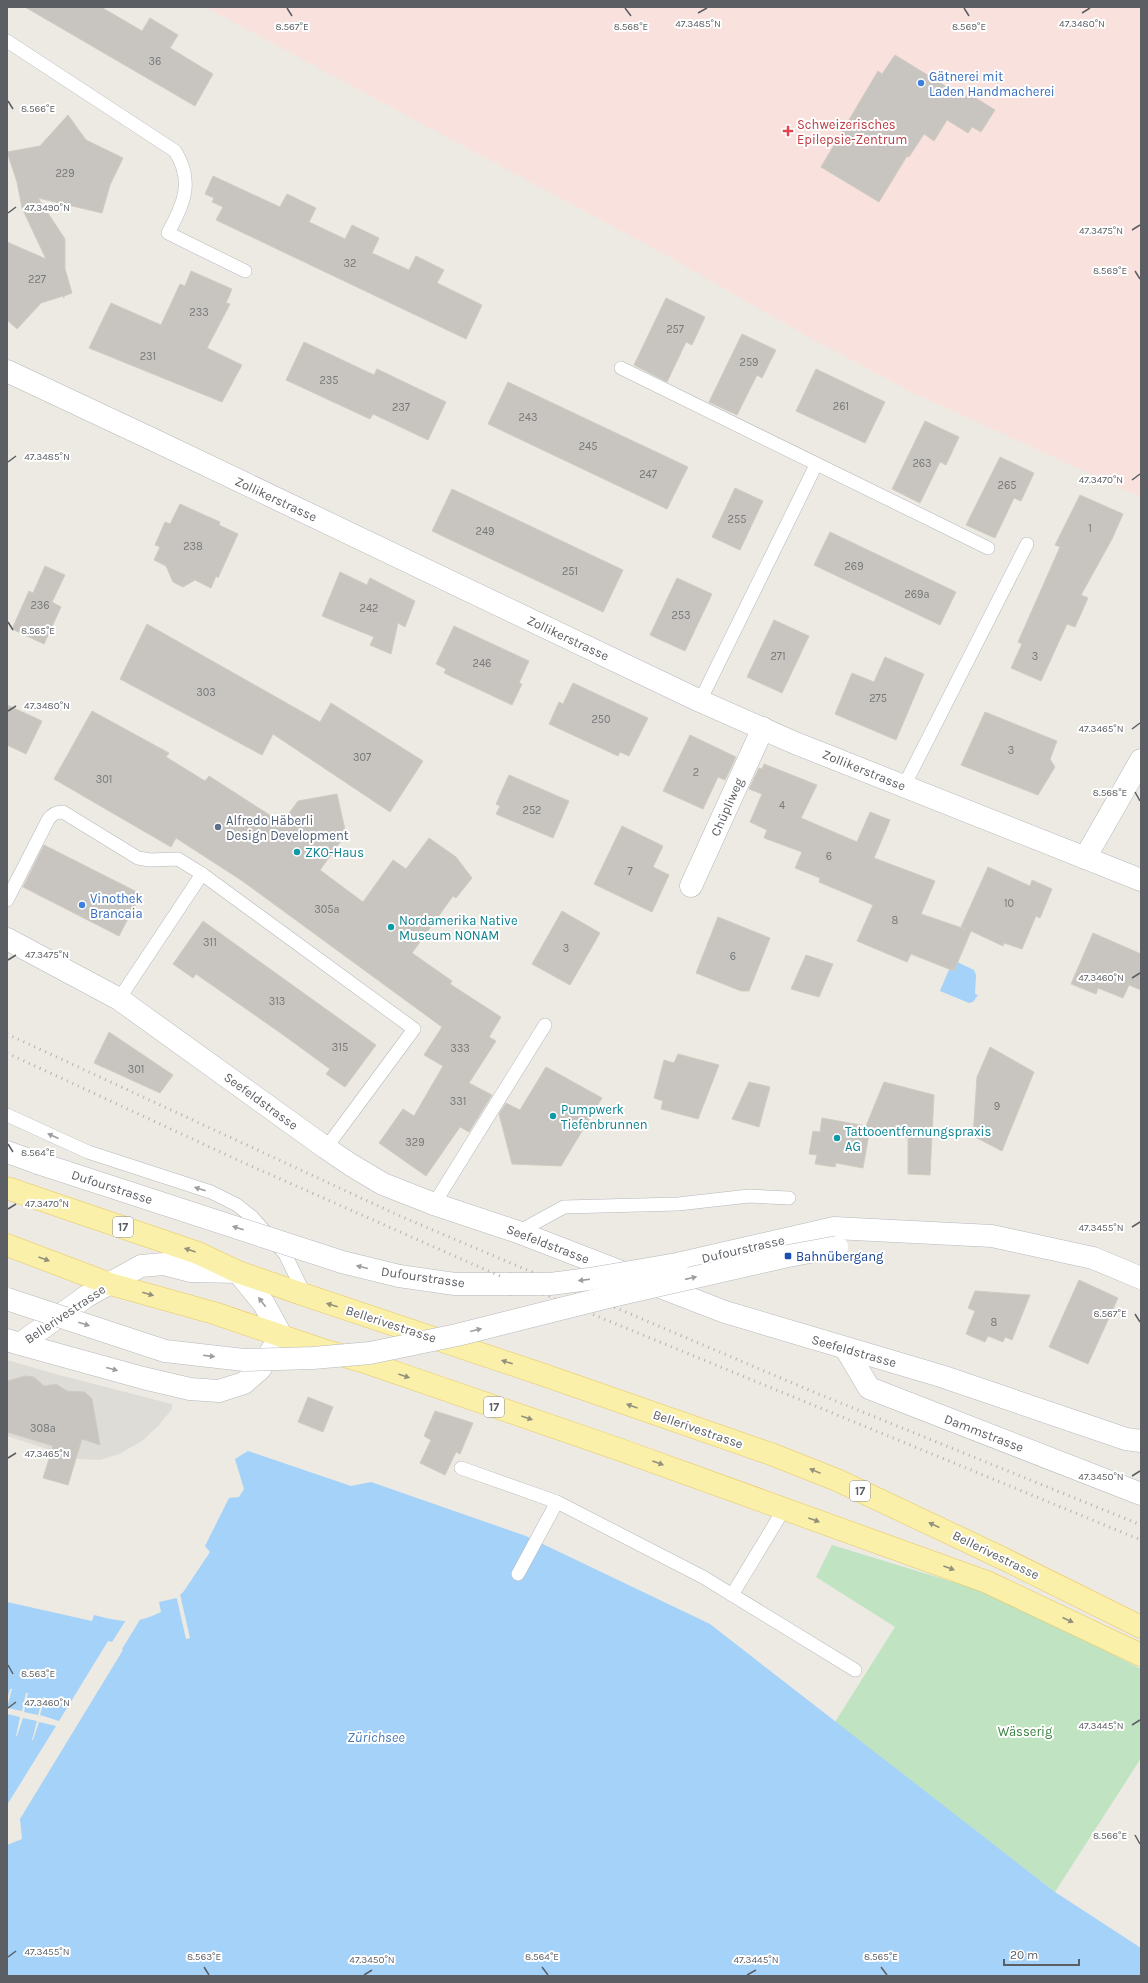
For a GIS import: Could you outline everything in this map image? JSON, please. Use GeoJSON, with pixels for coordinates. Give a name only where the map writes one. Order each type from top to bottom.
{"type":"FeatureCollection","features":[{"type":"Feature","properties":{"kind":"main road","name":"Bellerivestrasse"},"geometry":{"type":"LineString","coordinates":[[7,1188],[198,1253],[238,1272],[305,1296],[544,1375],[786,1460],[837,1480],[993,1553],[1141,1628]]}},
{"type":"Feature","properties":{"kind":"main road","name":"Bellerivestrasse"},"geometry":{"type":"LineString","coordinates":[[7,1245],[110,1284],[214,1313],[281,1335],[320,1350],[368,1363],[621,1450],[987,1582],[1141,1655]]}},
{"type":"Feature","properties":{"kind":"street","name":"Zollikerstrasse"},"geometry":{"type":"LineString","coordinates":[[7,372],[156,441],[700,701],[795,743],[1141,880]]}},
{"type":"Feature","properties":{"kind":"street","name":"Chüpliweg"},"geometry":{"type":"LineString","coordinates":[[691,886],[762,728]]}},
{"type":"Feature","properties":{"kind":"street"},"geometry":{"type":"LineString","coordinates":[[1085,858],[1141,760]]}},
{"type":"Feature","properties":{"kind":"street","name":"Seefeldstrasse"},"geometry":{"type":"LineString","coordinates":[[7,939],[119,999],[326,1148],[383,1184],[434,1204],[518,1232],[725,1312],[941,1376],[1126,1439],[1141,1441]]}},
{"type":"Feature","properties":{"kind":"street","name":"Dufourstrasse"},"geometry":{"type":"LineString","coordinates":[[7,1152],[342,1262],[400,1276],[454,1284],[550,1284],[589,1279],[836,1238],[900,1232],[992,1236],[1093,1258],[1141,1278]]}},
{"type":"Feature","properties":{"kind":"street","name":"Dufourstrasse"},"geometry":{"type":"LineString","coordinates":[[7,1299],[165,1351],[244,1360],[313,1358],[370,1353],[457,1335],[836,1238]]}},
{"type":"Feature","properties":{"kind":"street","name":"Bellerivestrasse"},"geometry":{"type":"LineString","coordinates":[[164,1264],[191,1271],[238,1272],[264,1304],[281,1335],[260,1369],[244,1383],[219,1391],[190,1389],[150,1380],[13,1342],[87,1296],[141,1266],[164,1264]]}},
{"type":"Feature","properties":{"kind":"street","name":"Dammstrasse"},"geometry":{"type":"LineString","coordinates":[[846,1349],[869,1388],[1141,1494]]}},
{"type":"Feature","properties":{"kind":"lane"},"geometry":{"type":"LineString","coordinates":[[7,41],[175,151],[183,164],[185,187],[182,208],[168,234],[246,271]]}},
{"type":"Feature","properties":{"kind":"lane"},"geometry":{"type":"LineString","coordinates":[[621,368],[816,465],[988,548]]}},
{"type":"Feature","properties":{"kind":"lane"},"geometry":{"type":"LineString","coordinates":[[700,701],[816,465]]}},
{"type":"Feature","properties":{"kind":"lane"},"geometry":{"type":"LineString","coordinates":[[904,786],[1027,544]]}},
{"type":"Feature","properties":{"kind":"lane"},"geometry":{"type":"LineString","coordinates":[[7,900],[50,816],[57,812],[63,812],[138,858],[150,860],[178,859],[202,874],[414,1029],[326,1148]]}},
{"type":"Feature","properties":{"kind":"lane"},"geometry":{"type":"LineString","coordinates":[[119,999],[202,874]]}},
{"type":"Feature","properties":{"kind":"lane"},"geometry":{"type":"LineString","coordinates":[[434,1204],[545,1025]]}},
{"type":"Feature","properties":{"kind":"lane"},"geometry":{"type":"LineString","coordinates":[[7,1115],[88,1152],[211,1192],[237,1205],[252,1216],[284,1254],[305,1296]]}},
{"type":"Feature","properties":{"kind":"lane"},"geometry":{"type":"LineString","coordinates":[[518,1232],[564,1207],[678,1204],[749,1196],[789,1198]]}},
{"type":"Feature","properties":{"kind":"lane"},"geometry":{"type":"LineString","coordinates":[[461,1468],[557,1502],[703,1577],[855,1670]]}},
{"type":"Feature","properties":{"kind":"lane"},"geometry":{"type":"LineString","coordinates":[[518,1574],[557,1502]]}},
{"type":"Feature","properties":{"kind":"lane"},"geometry":{"type":"LineString","coordinates":[[732,1595],[784,1509]]}},
{"type":"Feature","properties":{"kind":"shaded area","name":"Schweizerisches Epilepsie-Zentrum"},"geometry":{"type":"Polygon","coordinates":[[[205,7],[1141,7],[1141,497],[911,392],[805,335],[664,254],[205,7]]]}},
{"type":"Feature","properties":{"kind":"shaded area"},"geometry":{"type":"Polygon","coordinates":[[[7,1360],[172,1404],[172,1409],[159,1425],[142,1441],[119,1454],[100,1460],[78,1459],[7,1436],[7,1360]]]}},
{"type":"Feature","properties":{"kind":"green space","name":"Wässerig"},"geometry":{"type":"Polygon","coordinates":[[[832,1545],[999,1596],[1141,1669],[1141,1758],[1055,1892],[835,1722],[895,1627],[816,1577],[832,1545]]]}},
{"type":"Feature","properties":{"kind":"water"},"geometry":{"type":"Polygon","coordinates":[[[953,960],[974,970],[976,975],[975,994],[978,995],[973,1002],[969,1003],[940,991],[953,960]]]}},
{"type":"Feature","properties":{"kind":"water","name":"Zürichsee"},"geometry":{"type":"Polygon","coordinates":[[[248,1451],[351,1486],[371,1482],[526,1536],[710,1624],[1055,1892],[1141,1948],[1141,1976],[7,1976],[7,1602],[92,1621],[94,1615],[120,1621],[135,1621],[161,1612],[159,1602],[177,1598],[184,1591],[210,1552],[205,1546],[229,1498],[239,1497],[244,1489],[235,1459],[248,1451]]]}},
{"type":"Feature","properties":{"kind":"pier"},"geometry":{"type":"Polygon","coordinates":[[[180,1594],[190,1638],[186,1639],[176,1595],[180,1594]]]}},
{"type":"Feature","properties":{"kind":"pier"},"geometry":{"type":"Polygon","coordinates":[[[141,1618],[20,1819],[22,1839],[7,1845],[7,1805],[56,1726],[39,1722],[32,1740],[37,1721],[23,1718],[16,1736],[20,1717],[7,1714],[7,1708],[22,1711],[26,1693],[28,1693],[24,1712],[38,1715],[43,1697],[45,1697],[40,1715],[59,1721],[108,1641],[112,1642],[126,1620],[141,1618]]]}},
{"type":"Feature","properties":{"kind":"pier"},"geometry":{"type":"Polygon","coordinates":[[[10,1689],[12,1689],[7,1708],[7,1699],[10,1689]]]}},
{"type":"Feature","properties":{"kind":"building"},"geometry":{"type":"Polygon","coordinates":[[[25,7],[101,7],[142,31],[150,18],[178,35],[170,48],[213,74],[195,106],[25,7]]]}},
{"type":"Feature","properties":{"kind":"building"},"geometry":{"type":"Polygon","coordinates":[[[895,55],[965,98],[968,93],[995,110],[981,132],[972,127],[968,133],[947,120],[934,141],[924,134],[909,157],[907,156],[879,202],[821,167],[878,71],[882,74],[895,55]]]}},
{"type":"Feature","properties":{"kind":"building"},"geometry":{"type":"Polygon","coordinates":[[[68,115],[86,140],[123,158],[110,185],[102,213],[38,198],[65,239],[65,269],[72,293],[64,296],[64,298],[63,296],[41,303],[17,329],[7,320],[7,242],[46,259],[22,208],[17,182],[7,152],[40,146],[68,115]]]}},
{"type":"Feature","properties":{"kind":"building"},"geometry":{"type":"Polygon","coordinates":[[[213,176],[280,207],[287,194],[316,208],[309,222],[345,239],[352,225],[379,238],[372,253],[409,270],[416,256],[444,270],[437,283],[482,305],[466,339],[216,220],[223,207],[212,202],[214,198],[205,194],[213,176]]]}},
{"type":"Feature","properties":{"kind":"building"},"geometry":{"type":"Polygon","coordinates":[[[191,271],[232,289],[226,303],[230,304],[207,348],[242,365],[222,402],[89,348],[111,303],[161,325],[180,284],[185,286],[191,271]]]}},
{"type":"Feature","properties":{"kind":"building"},"geometry":{"type":"Polygon","coordinates":[[[666,298],[705,317],[692,345],[686,342],[667,382],[634,365],[666,298]]]}},
{"type":"Feature","properties":{"kind":"building"},"geometry":{"type":"Polygon","coordinates":[[[742,334],[776,350],[762,378],[757,375],[737,415],[709,402],[742,334]]]}},
{"type":"Feature","properties":{"kind":"building"},"geometry":{"type":"Polygon","coordinates":[[[304,342],[374,375],[377,369],[446,402],[428,440],[373,414],[370,419],[286,380],[304,342]]]}},
{"type":"Feature","properties":{"kind":"building"},"geometry":{"type":"Polygon","coordinates":[[[816,369],[885,402],[865,443],[796,411],[816,369]]]}},
{"type":"Feature","properties":{"kind":"building"},"geometry":{"type":"Polygon","coordinates":[[[508,382],[688,467],[667,509],[488,424],[508,382]]]}},
{"type":"Feature","properties":{"kind":"building"},"geometry":{"type":"Polygon","coordinates":[[[925,421],[959,437],[946,465],[940,462],[920,503],[892,489],[925,421]]]}},
{"type":"Feature","properties":{"kind":"building"},"geometry":{"type":"Polygon","coordinates":[[[1000,457],[1034,473],[1021,501],[1014,498],[995,538],[966,525],[1000,457]]]}},
{"type":"Feature","properties":{"kind":"building"},"geometry":{"type":"Polygon","coordinates":[[[735,488],[763,501],[740,550],[712,537],[735,488]]]}},
{"type":"Feature","properties":{"kind":"building"},"geometry":{"type":"Polygon","coordinates":[[[452,489],[623,570],[603,612],[432,531],[452,489]]]}},
{"type":"Feature","properties":{"kind":"building"},"geometry":{"type":"Polygon","coordinates":[[[1080,495],[1123,514],[1112,539],[1081,595],[1088,598],[1075,627],[1067,624],[1041,681],[1011,668],[1022,644],[1018,642],[1060,547],[1055,545],[1080,495]]]}},
{"type":"Feature","properties":{"kind":"building"},"geometry":{"type":"Polygon","coordinates":[[[180,504],[220,522],[219,525],[238,534],[218,578],[216,576],[211,588],[195,580],[183,587],[173,582],[166,566],[154,560],[160,547],[155,545],[165,522],[170,524],[180,504]]]}},
{"type":"Feature","properties":{"kind":"building"},"geometry":{"type":"Polygon","coordinates":[[[830,532],[956,592],[940,625],[814,565],[830,532]]]}},
{"type":"Feature","properties":{"kind":"building"},"geometry":{"type":"Polygon","coordinates":[[[45,566],[65,575],[52,602],[61,607],[44,644],[12,629],[29,591],[33,593],[45,566]]]}},
{"type":"Feature","properties":{"kind":"building"},"geometry":{"type":"Polygon","coordinates":[[[340,572],[367,585],[370,578],[415,601],[405,627],[398,623],[391,654],[370,645],[374,637],[322,616],[340,572]]]}},
{"type":"Feature","properties":{"kind":"building"},"geometry":{"type":"Polygon","coordinates":[[[677,578],[712,594],[685,651],[650,635],[677,578]]]}},
{"type":"Feature","properties":{"kind":"building"},"geometry":{"type":"Polygon","coordinates":[[[774,620],[809,636],[782,693],[747,677],[774,620]]]}},
{"type":"Feature","properties":{"kind":"building"},"geometry":{"type":"Polygon","coordinates":[[[147,624],[320,722],[331,703],[423,761],[390,812],[273,734],[262,755],[120,679],[147,624]]]}},
{"type":"Feature","properties":{"kind":"building"},"geometry":{"type":"Polygon","coordinates":[[[454,626],[529,661],[519,683],[522,684],[512,705],[444,673],[446,669],[436,664],[454,626]]]}},
{"type":"Feature","properties":{"kind":"building"},"geometry":{"type":"Polygon","coordinates":[[[885,657],[924,674],[896,740],[835,714],[852,673],[874,682],[885,657]]]}},
{"type":"Feature","properties":{"kind":"building"},"geometry":{"type":"Polygon","coordinates":[[[573,683],[648,718],[629,756],[620,752],[618,756],[549,724],[559,702],[563,704],[573,683]]]}},
{"type":"Feature","properties":{"kind":"building"},"geometry":{"type":"Polygon","coordinates":[[[7,705],[42,721],[26,754],[7,745],[7,705]]]}},
{"type":"Feature","properties":{"kind":"building"},"geometry":{"type":"Polygon","coordinates":[[[92,711],[169,753],[166,757],[205,781],[209,776],[282,823],[298,801],[337,794],[346,834],[320,870],[363,902],[393,860],[406,869],[429,838],[456,857],[472,878],[456,898],[453,896],[412,953],[452,981],[450,984],[501,1017],[489,1037],[496,1041],[469,1083],[492,1095],[469,1132],[460,1127],[426,1176],[379,1143],[403,1109],[414,1116],[443,1066],[424,1055],[442,1027],[241,880],[176,838],[171,847],[54,779],[92,711]]]}},
{"type":"Feature","properties":{"kind":"building"},"geometry":{"type":"Polygon","coordinates":[[[985,712],[1057,741],[1050,759],[1055,767],[1038,795],[961,765],[985,712]]]}},
{"type":"Feature","properties":{"kind":"building"},"geometry":{"type":"Polygon","coordinates":[[[690,735],[736,757],[725,780],[718,777],[703,809],[663,791],[690,735]]]}},
{"type":"Feature","properties":{"kind":"building"},"geometry":{"type":"Polygon","coordinates":[[[764,764],[817,785],[801,818],[857,842],[870,812],[890,820],[874,858],[935,881],[921,914],[965,929],[961,927],[988,867],[1030,886],[1032,880],[1052,889],[1040,918],[1036,916],[1022,949],[1004,943],[1003,946],[971,931],[954,971],[911,954],[907,962],[857,941],[873,905],[819,882],[820,878],[795,868],[802,852],[764,838],[767,830],[750,822],[762,794],[749,789],[759,768],[762,769],[764,764]]]}},
{"type":"Feature","properties":{"kind":"building"},"geometry":{"type":"Polygon","coordinates":[[[509,775],[569,801],[553,838],[496,814],[500,806],[496,804],[509,775]]]}},
{"type":"Feature","properties":{"kind":"building"},"geometry":{"type":"Polygon","coordinates":[[[622,826],[663,846],[653,867],[669,875],[652,912],[594,884],[622,826]]]}},
{"type":"Feature","properties":{"kind":"building"},"geometry":{"type":"Polygon","coordinates":[[[44,845],[141,894],[119,936],[23,887],[44,845]]]}},
{"type":"Feature","properties":{"kind":"building"},"geometry":{"type":"Polygon","coordinates":[[[562,911],[600,933],[570,985],[532,964],[562,911]]]}},
{"type":"Feature","properties":{"kind":"building"},"geometry":{"type":"Polygon","coordinates":[[[718,917],[770,938],[749,991],[741,991],[696,973],[718,917]]]}},
{"type":"Feature","properties":{"kind":"building"},"geometry":{"type":"Polygon","coordinates":[[[203,921],[376,1045],[345,1087],[326,1074],[330,1069],[282,1034],[196,974],[193,978],[173,964],[203,921]]]}},
{"type":"Feature","properties":{"kind":"building"},"geometry":{"type":"Polygon","coordinates":[[[1093,933],[1141,954],[1141,990],[1129,985],[1123,998],[1098,988],[1096,994],[1071,984],[1093,933]]]}},
{"type":"Feature","properties":{"kind":"building"},"geometry":{"type":"Polygon","coordinates":[[[806,955],[833,964],[819,997],[791,989],[806,955]]]}},
{"type":"Feature","properties":{"kind":"building"},"geometry":{"type":"Polygon","coordinates":[[[109,1032],[173,1075],[160,1093],[94,1063],[109,1032]]]}},
{"type":"Feature","properties":{"kind":"building"},"geometry":{"type":"Polygon","coordinates":[[[990,1047],[1034,1072],[1002,1151],[973,1136],[977,1077],[990,1047]]]}},
{"type":"Feature","properties":{"kind":"building"},"geometry":{"type":"Polygon","coordinates":[[[678,1054],[719,1065],[698,1119],[661,1109],[663,1101],[654,1098],[664,1060],[674,1063],[678,1054]]]}},
{"type":"Feature","properties":{"kind":"building","name":"Pumpwerk Tiefenbrunnen"},"geometry":{"type":"Polygon","coordinates":[[[546,1067],[602,1098],[561,1166],[512,1164],[499,1114],[506,1103],[520,1110],[546,1067]]]}},
{"type":"Feature","properties":{"kind":"building"},"geometry":{"type":"Polygon","coordinates":[[[749,1082],[770,1087],[759,1127],[732,1119],[749,1082]]]}},
{"type":"Feature","properties":{"kind":"building"},"geometry":{"type":"Polygon","coordinates":[[[884,1082],[934,1095],[930,1175],[908,1174],[908,1138],[870,1128],[863,1168],[836,1163],[835,1167],[815,1164],[817,1155],[809,1154],[813,1131],[820,1132],[822,1118],[866,1126],[884,1082]]]}},
{"type":"Feature","properties":{"kind":"building"},"geometry":{"type":"Polygon","coordinates":[[[1079,1280],[1118,1298],[1088,1364],[1049,1347],[1079,1280]]]}},
{"type":"Feature","properties":{"kind":"building"},"geometry":{"type":"Polygon","coordinates":[[[975,1291],[1030,1295],[1012,1340],[1005,1337],[1003,1342],[988,1336],[985,1342],[966,1334],[975,1311],[968,1308],[975,1291]]]}},
{"type":"Feature","properties":{"kind":"building"},"geometry":{"type":"Polygon","coordinates":[[[25,1376],[34,1377],[44,1386],[56,1384],[67,1391],[85,1392],[92,1399],[100,1445],[82,1439],[68,1485],[43,1478],[53,1446],[7,1432],[7,1381],[25,1376]]]}},
{"type":"Feature","properties":{"kind":"building"},"geometry":{"type":"Polygon","coordinates":[[[308,1397],[333,1407],[323,1432],[298,1422],[308,1397]]]}},
{"type":"Feature","properties":{"kind":"building"},"geometry":{"type":"Polygon","coordinates":[[[435,1411],[473,1423],[460,1454],[456,1452],[445,1475],[420,1463],[431,1440],[424,1436],[435,1411]]]}},
{"type":"Feature","properties":{"kind":"railway"},"geometry":{"type":"LineString","coordinates":[[7,1034],[400,1216],[816,1393],[1141,1525]]}},
{"type":"Feature","properties":{"kind":"railway"},"geometry":{"type":"LineString","coordinates":[[7,1053],[242,1162],[502,1277],[1141,1540]]}},
{"type":"Feature","properties":{"kind":"place","name":"Gätnerei mit Laden Handmacherei"},"geometry":{"type":"Point","coordinates":[921,83]}},
{"type":"Feature","properties":{"kind":"place","name":"Schweizerisches Epilepsie-Zentrum"},"geometry":{"type":"Point","coordinates":[788,131]}},
{"type":"Feature","properties":{"kind":"place","name":"Alfredo Häberli Design Development"},"geometry":{"type":"Point","coordinates":[218,827]}},
{"type":"Feature","properties":{"kind":"place","name":"ZKO-Haus"},"geometry":{"type":"Point","coordinates":[297,852]}},
{"type":"Feature","properties":{"kind":"place","name":"Vinothek Brancaia"},"geometry":{"type":"Point","coordinates":[82,905]}},
{"type":"Feature","properties":{"kind":"place","name":"Nordamerika Native Museum NONAM"},"geometry":{"type":"Point","coordinates":[391,927]}},
{"type":"Feature","properties":{"kind":"place","name":"Pumpwerk Tiefenbrunnen"},"geometry":{"type":"Point","coordinates":[553,1116]}},
{"type":"Feature","properties":{"kind":"place","name":"Tattooentfernungspraxis AG"},"geometry":{"type":"Point","coordinates":[837,1138]}},
{"type":"Feature","properties":{"kind":"place","name":"Bahnübergang"},"geometry":{"type":"Point","coordinates":[788,1256]}}]}
